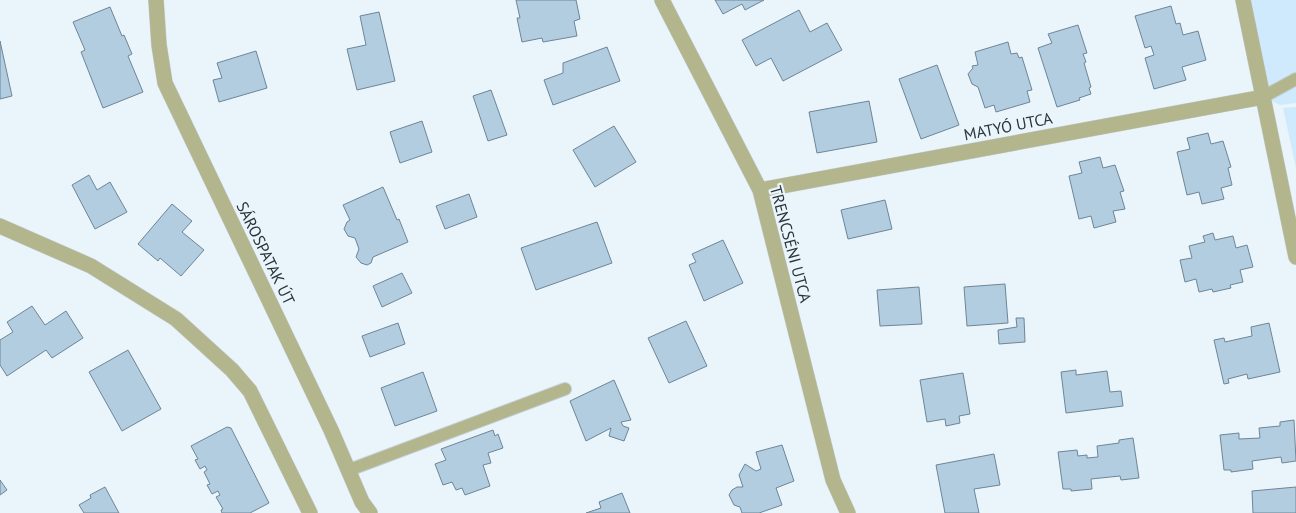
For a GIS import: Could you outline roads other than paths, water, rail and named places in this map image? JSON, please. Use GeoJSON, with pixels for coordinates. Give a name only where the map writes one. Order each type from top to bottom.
{"type":"FeatureCollection","features":[{"type":"Feature","properties":{"kind":"street","name":"SÁROSPATAK ÚT"},"geometry":{"type":"LineString","coordinates":[[156,0],[164,83],[331,430],[362,502],[370,513]]}},
{"type":"Feature","properties":{"kind":"street","name":"TRENCSÉNI UTCA"},"geometry":{"type":"LineString","coordinates":[[662,0],[760,190],[833,480],[848,513]]}},
{"type":"Feature","properties":{"kind":"street"},"geometry":{"type":"LineString","coordinates":[[1243,0],[1296,257]]}},
{"type":"Feature","properties":{"kind":"street","name":"MATYÓ UTCA"},"geometry":{"type":"LineString","coordinates":[[760,190],[1263,97]]}},
{"type":"Feature","properties":{"kind":"street"},"geometry":{"type":"LineString","coordinates":[[0,226],[90,266],[176,319],[225,364],[250,391],[310,513]]}},
{"type":"Feature","properties":{"kind":"lane"},"geometry":{"type":"LineString","coordinates":[[1263,97],[1296,79]]}},
{"type":"Feature","properties":{"kind":"lane"},"geometry":{"type":"LineString","coordinates":[[349,470],[564,390]]}}]}
